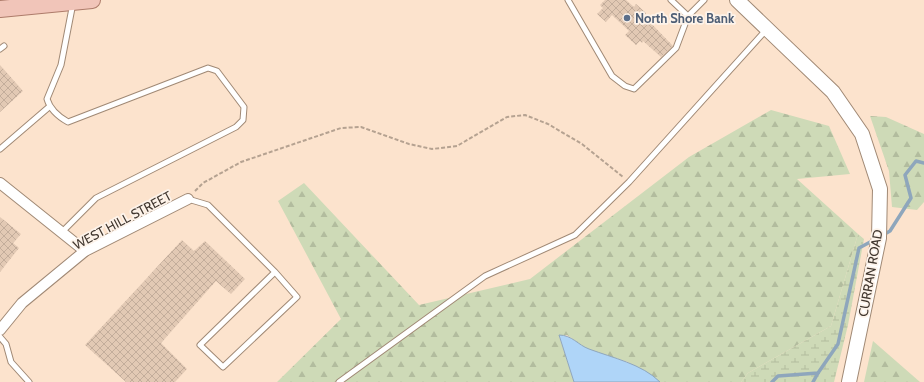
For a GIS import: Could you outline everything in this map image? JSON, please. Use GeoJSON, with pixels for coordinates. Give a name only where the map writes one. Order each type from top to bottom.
{"type":"FeatureCollection","features":[{"type":"Feature","properties":{"kind":"main road"},"geometry":{"type":"LineString","coordinates":[[0,9],[92,0]]}},
{"type":"Feature","properties":{"kind":"street","name":"CURRAN ROAD"},"geometry":{"type":"LineString","coordinates":[[737,0],[833,92],[862,134],[880,189],[879,238],[849,382]]}},
{"type":"Feature","properties":{"kind":"street"},"geometry":{"type":"LineString","coordinates":[[0,183],[85,251]]}},
{"type":"Feature","properties":{"kind":"street","name":"WEST HILL STREET"},"geometry":{"type":"LineString","coordinates":[[0,330],[22,303],[85,251],[188,199]]}},
{"type":"Feature","properties":{"kind":"lane"},"geometry":{"type":"LineString","coordinates":[[568,0],[612,76],[625,86],[634,89],[676,48],[688,16],[704,0]]}},
{"type":"Feature","properties":{"kind":"lane"},"geometry":{"type":"LineString","coordinates":[[671,0],[688,16]]}},
{"type":"Feature","properties":{"kind":"lane"},"geometry":{"type":"LineString","coordinates":[[62,232],[96,198],[236,127],[243,120],[244,107],[217,71],[208,68],[68,122],[62,119],[49,107],[47,99],[61,65],[74,2]]}},
{"type":"Feature","properties":{"kind":"lane"},"geometry":{"type":"LineString","coordinates":[[339,382],[484,276],[575,235],[629,182],[767,29]]}},
{"type":"Feature","properties":{"kind":"lane"},"geometry":{"type":"LineString","coordinates":[[0,149],[49,107]]}},
{"type":"Feature","properties":{"kind":"lane"},"geometry":{"type":"LineString","coordinates":[[188,199],[208,205],[275,272],[297,297],[223,367],[200,345],[275,272]]}},
{"type":"Feature","properties":{"kind":"lane"},"geometry":{"type":"LineString","coordinates":[[0,337],[6,344],[11,362],[21,375],[30,382]]}},
{"type":"Feature","properties":{"kind":"path"},"geometry":{"type":"LineString","coordinates":[[188,199],[203,183],[241,162],[341,128],[361,127],[409,144],[432,150],[457,146],[507,117],[525,115],[548,124],[582,144],[629,182]]}},
{"type":"Feature","properties":{"kind":"green space"},"geometry":{"type":"Polygon","coordinates":[[[771,110],[829,126],[850,174],[797,179],[858,234],[831,326],[748,373],[741,382],[660,382],[628,362],[587,349],[567,335],[559,336],[574,382],[277,382],[341,319],[278,201],[304,183],[419,305],[530,279],[689,157],[771,110]]]}},
{"type":"Feature","properties":{"kind":"green space"},"geometry":{"type":"Polygon","coordinates":[[[870,116],[886,117],[924,134],[924,202],[917,210],[892,207],[889,171],[870,116]]]}},
{"type":"Feature","properties":{"kind":"green space"},"geometry":{"type":"Polygon","coordinates":[[[858,234],[864,239],[848,325],[834,382],[741,382],[748,373],[831,326],[858,234]]]}},
{"type":"Feature","properties":{"kind":"green space"},"geometry":{"type":"Polygon","coordinates":[[[873,341],[920,382],[864,382],[873,341]]]}},
{"type":"Feature","properties":{"kind":"water"},"geometry":{"type":"Polygon","coordinates":[[[559,335],[564,335],[589,349],[636,366],[660,382],[574,382],[559,335]]]}},
{"type":"Feature","properties":{"kind":"building"},"geometry":{"type":"Polygon","coordinates":[[[605,0],[626,0],[634,7],[636,4],[646,13],[644,16],[673,46],[661,57],[643,41],[642,43],[640,41],[636,45],[625,35],[629,31],[612,15],[606,22],[597,14],[603,8],[600,5],[605,0]]]}},
{"type":"Feature","properties":{"kind":"building"},"geometry":{"type":"Polygon","coordinates":[[[0,65],[23,91],[0,112],[0,65]]]}},
{"type":"Feature","properties":{"kind":"building"},"geometry":{"type":"Polygon","coordinates":[[[0,217],[21,234],[13,243],[19,248],[0,272],[0,217]]]}},
{"type":"Feature","properties":{"kind":"building"},"geometry":{"type":"Polygon","coordinates":[[[182,240],[194,251],[205,241],[245,279],[231,294],[216,281],[161,343],[187,369],[175,382],[126,382],[85,345],[182,240]]]}},
{"type":"Feature","properties":{"kind":"waterway"},"geometry":{"type":"LineString","coordinates":[[883,235],[890,231],[911,198],[905,175],[916,161],[924,163]]}},
{"type":"Feature","properties":{"kind":"waterway"},"geometry":{"type":"LineString","coordinates":[[772,382],[778,376],[818,373],[838,344],[859,248],[874,240]]}},
{"type":"Feature","properties":{"kind":"waterway"},"geometry":{"type":"LineString","coordinates":[[813,382],[818,373]]}},
{"type":"Feature","properties":{"kind":"place","name":"North Shore Bank"},"geometry":{"type":"Point","coordinates":[627,18]}}]}
